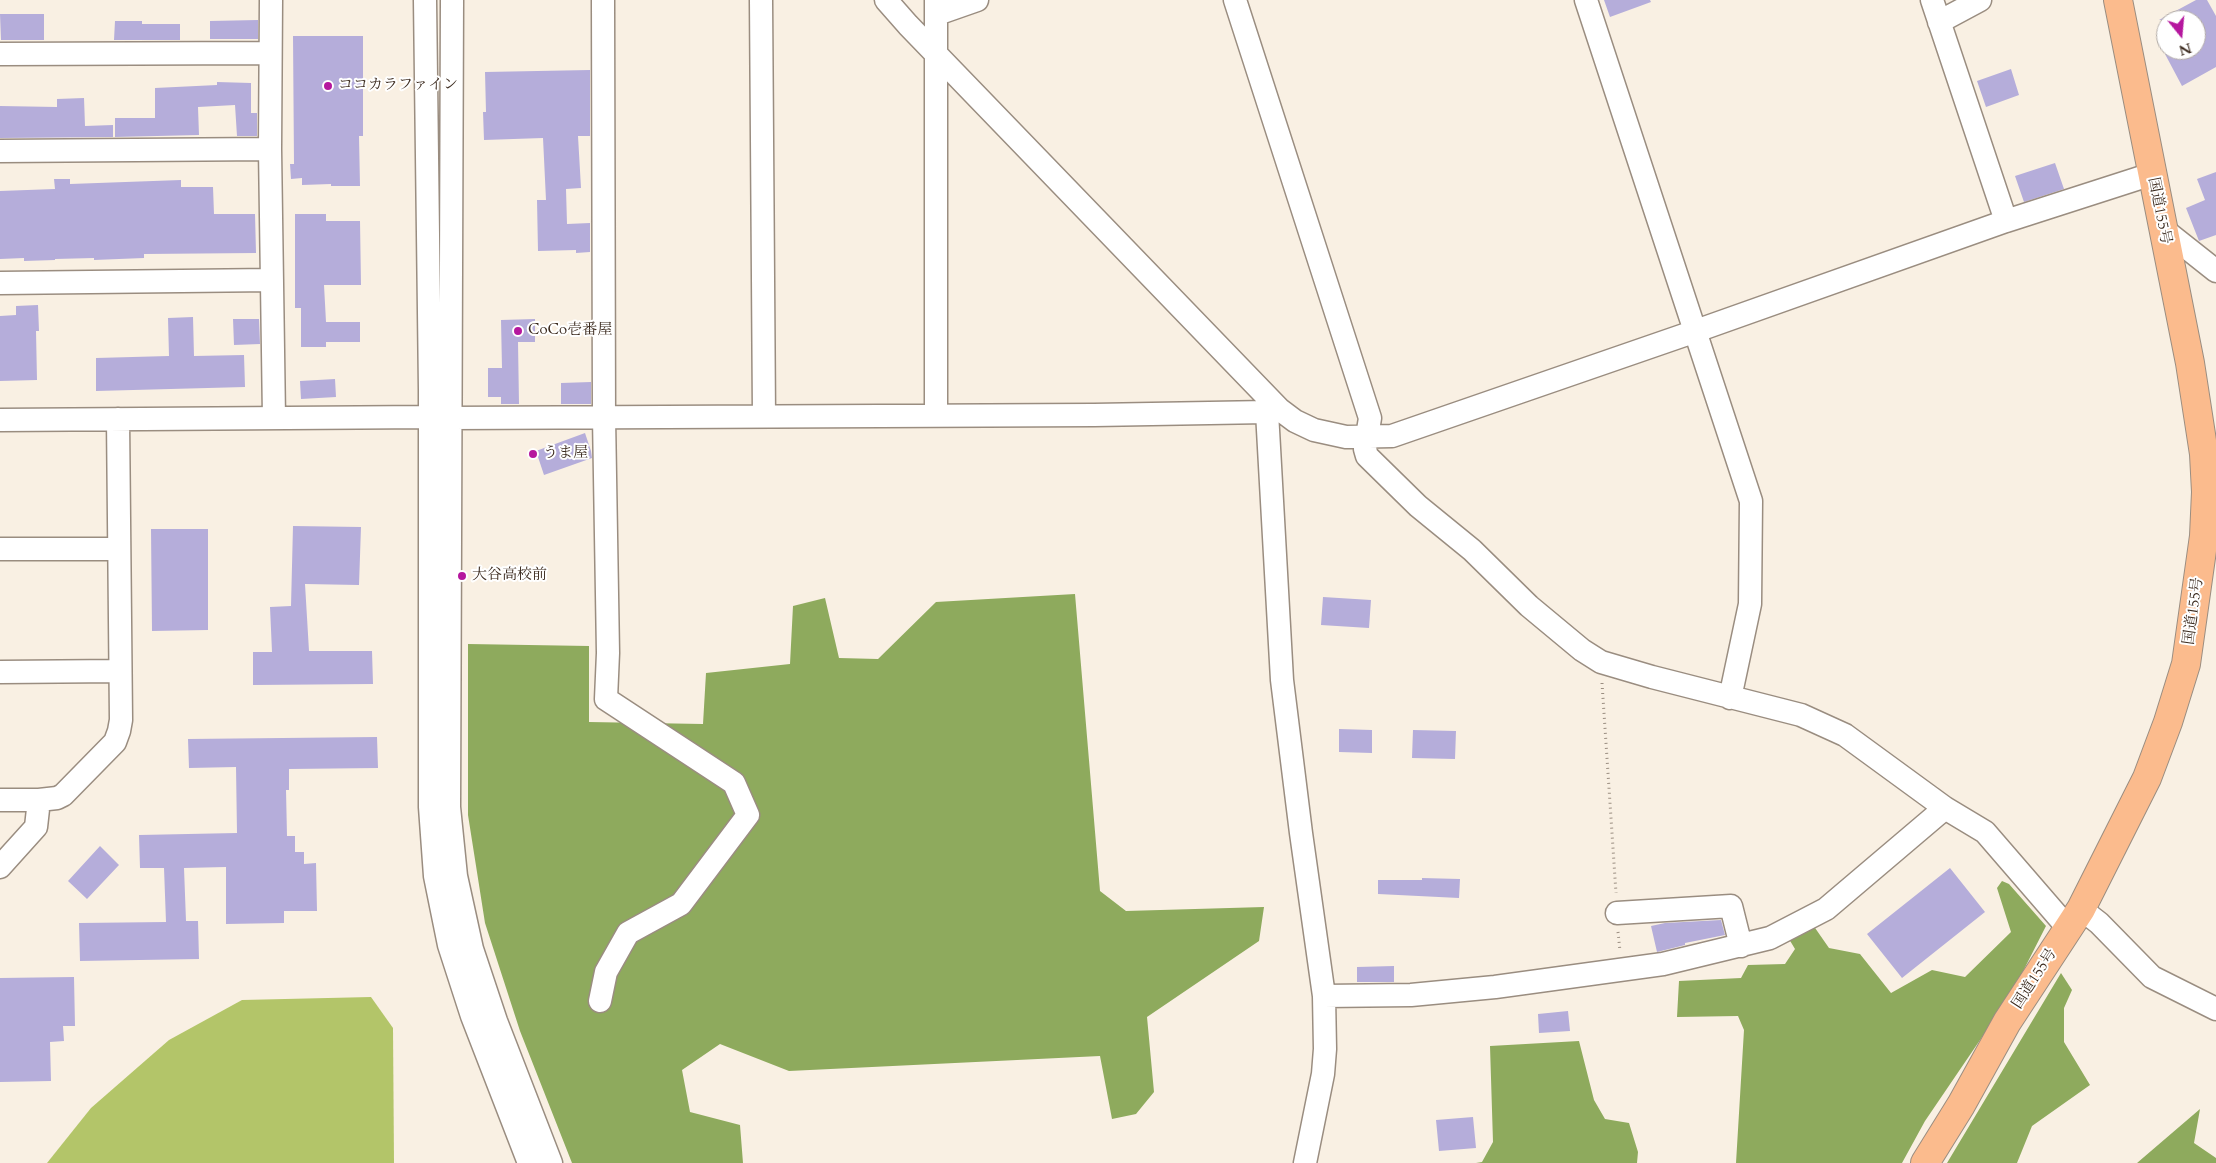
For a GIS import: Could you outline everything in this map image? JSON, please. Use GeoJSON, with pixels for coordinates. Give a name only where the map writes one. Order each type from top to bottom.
{"type":"FeatureCollection","features":[{"type":"Feature","properties":{"kind":"highway","name":"国道155号"},"geometry":{"type":"LineString","coordinates":[[1925,1163],[1961,1105],[2007,1022],[2074,919],[2147,778],[2174,706],[2186,664],[2210,521],[2211,491],[2190,364],[2118,0]]}},
{"type":"Feature","properties":{"kind":"street"},"geometry":{"type":"LineString","coordinates":[[270,0],[274,418]]}},
{"type":"Feature","properties":{"kind":"street"},"geometry":{"type":"LineString","coordinates":[[425,0],[440,417],[449,807],[456,876],[472,949],[551,1163]]}},
{"type":"Feature","properties":{"kind":"street"},"geometry":{"type":"LineString","coordinates":[[452,0],[430,807],[435,876],[449,945],[472,1016],[529,1163]]}},
{"type":"Feature","properties":{"kind":"street"},"geometry":{"type":"LineString","coordinates":[[600,1001],[606,972],[628,933],[681,904],[748,815],[734,783],[606,699],[608,653],[604,416],[602,0]]}},
{"type":"Feature","properties":{"kind":"street"},"geometry":{"type":"LineString","coordinates":[[761,0],[764,416]]}},
{"type":"Feature","properties":{"kind":"street"},"geometry":{"type":"LineString","coordinates":[[886,0],[1273,411],[1314,430],[1346,437],[1392,436],[2006,221],[2152,174]]}},
{"type":"Feature","properties":{"kind":"street"},"geometry":{"type":"LineString","coordinates":[[936,414],[936,7],[977,0]]}},
{"type":"Feature","properties":{"kind":"street"},"geometry":{"type":"LineString","coordinates":[[1235,0],[1370,418],[1366,438],[1366,456],[1418,506],[1472,550],[1530,606],[1582,650],[1601,662],[1730,698],[1801,715],[1844,735],[1945,808],[1985,832],[2074,919],[2099,923],[2152,977],[2216,1009]]}},
{"type":"Feature","properties":{"kind":"street"},"geometry":{"type":"LineString","coordinates":[[1586,0],[1751,501],[1750,604],[1730,698]]}},
{"type":"Feature","properties":{"kind":"street"},"geometry":{"type":"LineString","coordinates":[[1932,0],[2006,221]]}},
{"type":"Feature","properties":{"kind":"street"},"geometry":{"type":"LineString","coordinates":[[1939,22],[1980,0]]}},
{"type":"Feature","properties":{"kind":"street"},"geometry":{"type":"LineString","coordinates":[[0,54],[270,53]]}},
{"type":"Feature","properties":{"kind":"street"},"geometry":{"type":"LineString","coordinates":[[0,151],[270,149]]}},
{"type":"Feature","properties":{"kind":"street"},"geometry":{"type":"LineString","coordinates":[[2163,229],[2216,271]]}},
{"type":"Feature","properties":{"kind":"street"},"geometry":{"type":"LineString","coordinates":[[0,283],[272,280]]}},
{"type":"Feature","properties":{"kind":"street"},"geometry":{"type":"LineString","coordinates":[[0,420],[1273,411]]}},
{"type":"Feature","properties":{"kind":"street"},"geometry":{"type":"LineString","coordinates":[[1273,411],[1282,680],[1324,996],[1325,1049],[1323,1074],[1305,1163]]}},
{"type":"Feature","properties":{"kind":"street"},"geometry":{"type":"LineString","coordinates":[[0,800],[39,800],[57,798],[64,795],[115,742],[121,720],[118,420]]}},
{"type":"Feature","properties":{"kind":"street"},"geometry":{"type":"LineString","coordinates":[[0,549],[118,549]]}},
{"type":"Feature","properties":{"kind":"street"},"geometry":{"type":"LineString","coordinates":[[0,672],[120,671]]}},
{"type":"Feature","properties":{"kind":"street"},"geometry":{"type":"LineString","coordinates":[[0,867],[36,827],[39,800]]}},
{"type":"Feature","properties":{"kind":"street"},"geometry":{"type":"LineString","coordinates":[[1324,996],[1411,995],[1495,987],[1663,964],[1770,938],[1826,908],[1945,808]]}},
{"type":"Feature","properties":{"kind":"street"},"geometry":{"type":"LineString","coordinates":[[1617,913],[1731,906],[1741,946]]}},
{"type":"Feature","properties":{"kind":"path"},"geometry":{"type":"LineString","coordinates":[[1601,662],[1621,969]]}},
{"type":"Feature","properties":{"kind":"green space"},"geometry":{"type":"Polygon","coordinates":[[[1075,594],[1100,891],[1126,911],[1264,907],[1259,941],[1147,1017],[1154,1092],[1136,1114],[1112,1119],[1100,1056],[789,1071],[720,1044],[682,1070],[690,1112],[740,1125],[743,1163],[572,1163],[520,1031],[485,923],[468,815],[468,644],[589,646],[589,722],[703,724],[706,673],[790,664],[793,606],[825,598],[839,658],[878,659],[936,602],[1075,594]]]}},
{"type":"Feature","properties":{"kind":"green space"},"geometry":{"type":"Polygon","coordinates":[[[2002,881],[2009,884],[2046,926],[2012,993],[1925,1121],[1902,1163],[1736,1163],[1744,1030],[1738,1016],[1677,1017],[1679,981],[1741,978],[1748,965],[1785,964],[1795,949],[1789,939],[1813,925],[1829,948],[1860,954],[1891,993],[1932,970],[1965,977],[2011,932],[1997,888],[2002,881]]]}},
{"type":"Feature","properties":{"kind":"green space"},"geometry":{"type":"Polygon","coordinates":[[[2061,973],[2072,990],[2064,1008],[2064,1042],[2090,1085],[2032,1126],[2017,1163],[1947,1163],[2061,973]]]}},
{"type":"Feature","properties":{"kind":"green space"},"geometry":{"type":"Polygon","coordinates":[[[371,997],[393,1028],[394,1163],[47,1163],[91,1108],[169,1040],[242,1000],[371,997]]]}},
{"type":"Feature","properties":{"kind":"green space"},"geometry":{"type":"Polygon","coordinates":[[[1579,1041],[1594,1100],[1605,1119],[1629,1123],[1638,1152],[1637,1163],[1476,1163],[1482,1162],[1493,1142],[1490,1046],[1579,1041]]]}},
{"type":"Feature","properties":{"kind":"green space"},"geometry":{"type":"Polygon","coordinates":[[[2200,1109],[2194,1143],[2216,1158],[2216,1163],[2137,1163],[2200,1109]]]}},
{"type":"Feature","properties":{"kind":"building"},"geometry":{"type":"Polygon","coordinates":[[[1604,0],[1650,0],[1651,2],[1610,17],[1604,0]]]}},
{"type":"Feature","properties":{"kind":"building"},"geometry":{"type":"Polygon","coordinates":[[[2196,0],[2207,0],[2216,16],[2216,67],[2182,86],[2168,60],[2206,60],[2206,10],[2178,10],[2196,0]]]}},
{"type":"Feature","properties":{"kind":"building"},"geometry":{"type":"Polygon","coordinates":[[[0,14],[44,14],[44,40],[1,40],[0,14]]]}},
{"type":"Feature","properties":{"kind":"building"},"geometry":{"type":"Polygon","coordinates":[[[258,20],[258,39],[210,39],[210,21],[258,20]]]}},
{"type":"Feature","properties":{"kind":"building"},"geometry":{"type":"Polygon","coordinates":[[[115,21],[142,21],[142,24],[180,24],[180,40],[114,40],[115,21]]]}},
{"type":"Feature","properties":{"kind":"building","name":"ココカラファイン"},"geometry":{"type":"Polygon","coordinates":[[[293,36],[363,36],[363,136],[359,136],[360,186],[302,185],[302,178],[291,179],[290,164],[294,164],[293,36]]]}},
{"type":"Feature","properties":{"kind":"building"},"geometry":{"type":"Polygon","coordinates":[[[2011,69],[2019,95],[1986,107],[1977,81],[2011,69]]]}},
{"type":"Feature","properties":{"kind":"building"},"geometry":{"type":"Polygon","coordinates":[[[590,70],[590,136],[578,136],[581,188],[566,189],[567,224],[590,223],[590,252],[576,253],[576,250],[538,251],[537,200],[546,200],[543,138],[484,140],[483,112],[486,112],[485,72],[590,70]]]}},
{"type":"Feature","properties":{"kind":"building"},"geometry":{"type":"Polygon","coordinates":[[[217,82],[251,83],[251,113],[257,113],[257,136],[237,136],[235,105],[198,107],[199,135],[115,137],[115,118],[155,118],[155,88],[217,85],[217,82]]]}},
{"type":"Feature","properties":{"kind":"building"},"geometry":{"type":"Polygon","coordinates":[[[84,98],[85,126],[113,125],[113,137],[0,138],[0,106],[57,107],[57,99],[84,98]]]}},
{"type":"Feature","properties":{"kind":"building"},"geometry":{"type":"Polygon","coordinates":[[[2055,163],[2064,189],[2024,202],[2015,176],[2055,163]]]}},
{"type":"Feature","properties":{"kind":"building"},"geometry":{"type":"Polygon","coordinates":[[[2216,172],[2216,235],[2199,241],[2186,208],[2205,200],[2197,179],[2216,172]]]}},
{"type":"Feature","properties":{"kind":"building"},"geometry":{"type":"Polygon","coordinates":[[[54,179],[70,179],[70,184],[181,180],[181,187],[213,187],[214,214],[255,214],[256,253],[144,254],[144,258],[94,260],[94,258],[24,261],[24,258],[0,259],[0,191],[55,189],[54,179]]]}},
{"type":"Feature","properties":{"kind":"building"},"geometry":{"type":"Polygon","coordinates":[[[295,214],[326,214],[326,221],[360,221],[361,285],[324,285],[326,322],[360,322],[360,342],[326,342],[326,347],[301,347],[301,308],[295,308],[295,214]]]}},
{"type":"Feature","properties":{"kind":"building"},"geometry":{"type":"Polygon","coordinates":[[[38,305],[39,331],[36,331],[37,380],[0,381],[0,316],[16,315],[16,306],[38,305]]]}},
{"type":"Feature","properties":{"kind":"building"},"geometry":{"type":"Polygon","coordinates":[[[193,317],[194,356],[244,355],[245,387],[96,391],[96,358],[169,356],[168,318],[193,317]]]}},
{"type":"Feature","properties":{"kind":"building"},"geometry":{"type":"Polygon","coordinates":[[[233,319],[259,319],[260,344],[234,345],[233,319]]]}},
{"type":"Feature","properties":{"kind":"building"},"geometry":{"type":"Polygon","coordinates":[[[535,319],[535,342],[518,342],[519,404],[501,404],[501,397],[488,397],[488,368],[502,368],[501,320],[535,319]]]}},
{"type":"Feature","properties":{"kind":"building"},"geometry":{"type":"Polygon","coordinates":[[[335,379],[336,397],[301,399],[300,381],[335,379]]]}},
{"type":"Feature","properties":{"kind":"building"},"geometry":{"type":"Polygon","coordinates":[[[591,382],[591,404],[561,404],[561,383],[591,382]]]}},
{"type":"Feature","properties":{"kind":"building"},"geometry":{"type":"Polygon","coordinates":[[[585,433],[592,458],[544,475],[536,451],[585,433]]]}},
{"type":"Feature","properties":{"kind":"building"},"geometry":{"type":"Polygon","coordinates":[[[293,526],[361,527],[359,585],[305,584],[309,651],[372,651],[373,684],[253,685],[253,652],[272,652],[270,607],[291,606],[293,526]]]}},
{"type":"Feature","properties":{"kind":"building"},"geometry":{"type":"Polygon","coordinates":[[[151,529],[208,529],[208,630],[152,631],[151,529]]]}},
{"type":"Feature","properties":{"kind":"building"},"geometry":{"type":"Polygon","coordinates":[[[1323,597],[1371,600],[1369,628],[1321,625],[1323,597]]]}},
{"type":"Feature","properties":{"kind":"building"},"geometry":{"type":"Polygon","coordinates":[[[1339,729],[1372,730],[1372,753],[1339,752],[1339,729]]]}},
{"type":"Feature","properties":{"kind":"building"},"geometry":{"type":"Polygon","coordinates":[[[1413,730],[1456,731],[1455,759],[1412,758],[1413,730]]]}},
{"type":"Feature","properties":{"kind":"building"},"geometry":{"type":"Polygon","coordinates":[[[377,737],[378,768],[289,769],[289,790],[286,790],[287,836],[295,836],[295,852],[304,852],[304,864],[316,863],[317,911],[284,911],[284,923],[226,924],[226,867],[184,868],[186,921],[198,921],[199,959],[80,961],[79,923],[166,922],[164,868],[140,868],[139,835],[237,833],[236,767],[189,768],[188,739],[377,737]]]}},
{"type":"Feature","properties":{"kind":"building"},"geometry":{"type":"Polygon","coordinates":[[[100,846],[119,865],[87,899],[68,881],[100,846]]]}},
{"type":"Feature","properties":{"kind":"building"},"geometry":{"type":"Polygon","coordinates":[[[1950,868],[1985,912],[1902,978],[1867,934],[1950,868]]]}},
{"type":"Feature","properties":{"kind":"building"},"geometry":{"type":"Polygon","coordinates":[[[1422,878],[1460,879],[1459,898],[1378,894],[1378,880],[1422,880],[1422,878]]]}},
{"type":"Feature","properties":{"kind":"building"},"geometry":{"type":"Polygon","coordinates":[[[1721,920],[1725,935],[1685,943],[1685,945],[1657,952],[1651,926],[1665,923],[1721,920]]]}},
{"type":"Feature","properties":{"kind":"building"},"geometry":{"type":"Polygon","coordinates":[[[1394,966],[1394,982],[1357,982],[1357,967],[1394,966]]]}},
{"type":"Feature","properties":{"kind":"building"},"geometry":{"type":"Polygon","coordinates":[[[74,977],[75,1026],[63,1026],[64,1041],[50,1042],[51,1081],[0,1082],[0,978],[74,977]]]}},
{"type":"Feature","properties":{"kind":"building"},"geometry":{"type":"Polygon","coordinates":[[[1568,1011],[1570,1031],[1539,1033],[1538,1014],[1568,1011]]]}},
{"type":"Feature","properties":{"kind":"building"},"geometry":{"type":"Polygon","coordinates":[[[1473,1117],[1476,1148],[1439,1151],[1436,1120],[1473,1117]]]}},
{"type":"Feature","properties":{"kind":"place","name":"ココカラファイン"},"geometry":{"type":"Point","coordinates":[328,86]}},
{"type":"Feature","properties":{"kind":"place","name":"CoCo壱番屋"},"geometry":{"type":"Point","coordinates":[518,331]}},
{"type":"Feature","properties":{"kind":"place","name":"うま屋"},"geometry":{"type":"Point","coordinates":[533,454]}},
{"type":"Feature","properties":{"kind":"place","name":"大谷高校前"},"geometry":{"type":"Point","coordinates":[462,576]}}]}
